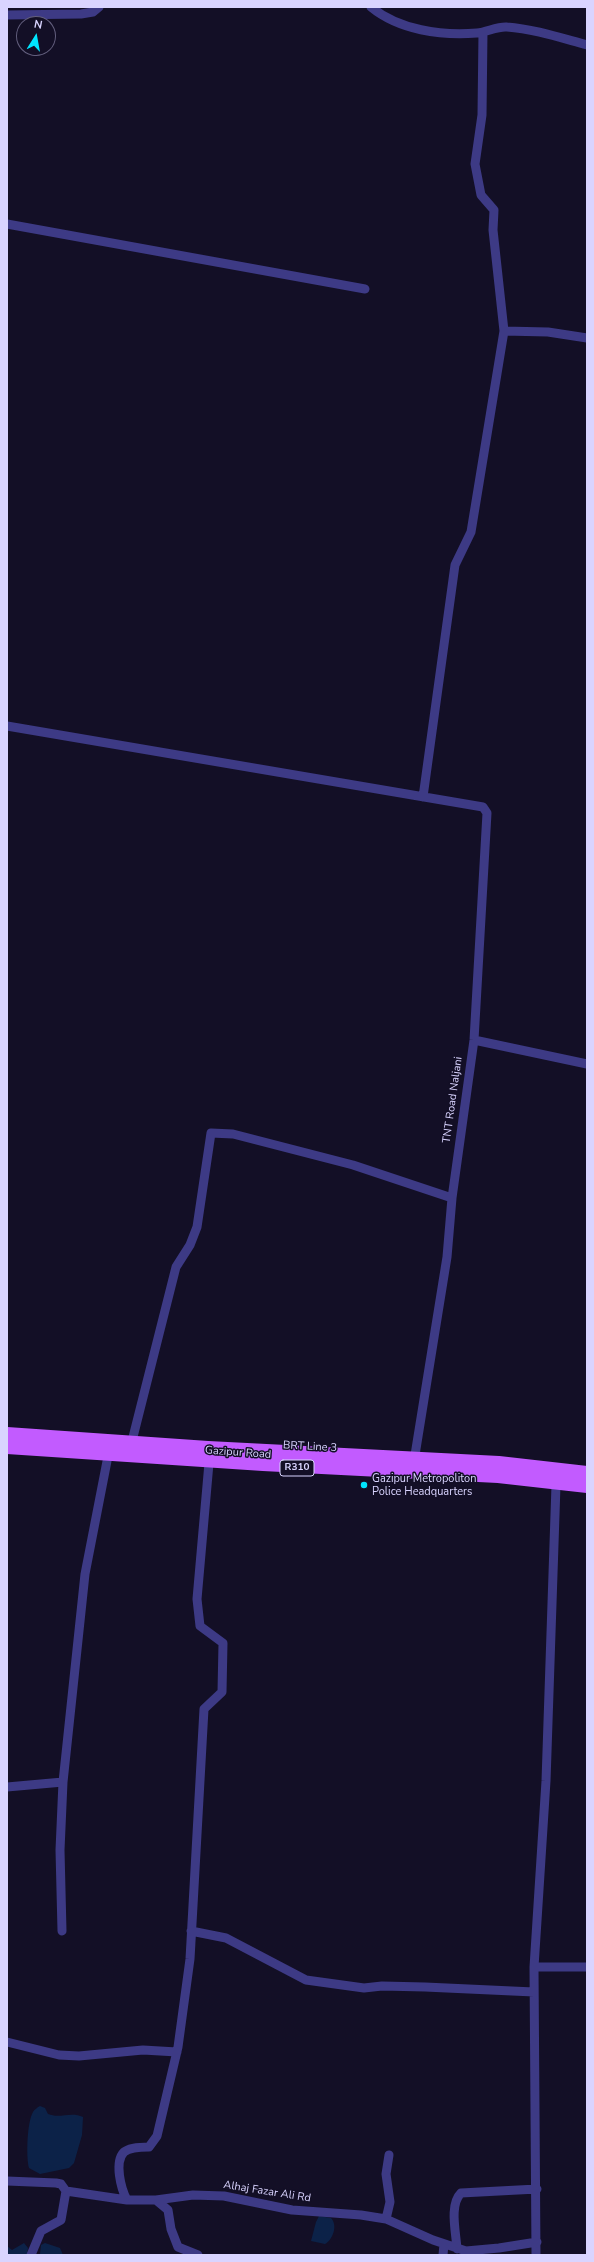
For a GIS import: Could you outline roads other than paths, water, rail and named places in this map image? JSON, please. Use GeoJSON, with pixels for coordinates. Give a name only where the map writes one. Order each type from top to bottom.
{"type":"FeatureCollection","features":[{"type":"Feature","properties":{"kind":"main road","name":"Gazipur Road"},"geometry":{"type":"LineString","coordinates":[[7,1432],[132,1441],[414,1455],[499,1461],[587,1471]]}},
{"type":"Feature","properties":{"kind":"main road","name":"BRT Line 3"},"geometry":{"type":"LineString","coordinates":[[7,1440],[202,1454],[498,1469],[587,1479]]}},
{"type":"Feature","properties":{"kind":"main road","name":"Gazipur Road"},"geometry":{"type":"LineString","coordinates":[[7,1449],[209,1463],[498,1478],[587,1488]]}},
{"type":"Feature","properties":{"kind":"street"},"geometry":{"type":"LineString","coordinates":[[7,15],[81,14],[93,12],[99,7]]}},
{"type":"Feature","properties":{"kind":"street"},"geometry":{"type":"LineString","coordinates":[[371,7],[388,19],[409,28],[464,34],[483,32],[505,26],[587,45]]}},
{"type":"Feature","properties":{"kind":"street"},"geometry":{"type":"LineString","coordinates":[[7,726],[422,798],[455,565],[471,532],[504,331],[493,230],[494,210],[481,195],[475,164],[482,115],[483,32]]}},
{"type":"Feature","properties":{"kind":"street"},"geometry":{"type":"LineString","coordinates":[[7,224],[365,289]]}},
{"type":"Feature","properties":{"kind":"street"},"geometry":{"type":"LineString","coordinates":[[504,331],[548,332],[587,338]]}},
{"type":"Feature","properties":{"kind":"street","name":"TNT Road Naljani"},"geometry":{"type":"LineString","coordinates":[[414,1455],[447,1258],[452,1198],[474,1040],[487,814],[483,807],[422,798]]}},
{"type":"Feature","properties":{"kind":"street"},"geometry":{"type":"LineString","coordinates":[[474,1040],[587,1064]]}},
{"type":"Feature","properties":{"kind":"street"},"geometry":{"type":"LineString","coordinates":[[132,1441],[176,1267],[190,1244],[197,1227],[211,1133],[233,1134],[353,1165],[452,1198]]}},
{"type":"Feature","properties":{"kind":"street"},"geometry":{"type":"LineString","coordinates":[[62,1931],[60,1850],[63,1782],[86,1574],[108,1456]]}},
{"type":"Feature","properties":{"kind":"street"},"geometry":{"type":"LineString","coordinates":[[127,2200],[120,2184],[121,2158],[124,2152],[130,2149],[149,2147],[157,2136],[177,2052],[190,1959],[204,1709],[222,1692],[223,1643],[200,1626],[197,1599],[209,1463]]}},
{"type":"Feature","properties":{"kind":"street"},"geometry":{"type":"LineString","coordinates":[[536,2255],[537,2189],[534,1967],[546,1781],[556,1485]]}},
{"type":"Feature","properties":{"kind":"street"},"geometry":{"type":"LineString","coordinates":[[7,1787],[63,1782]]}},
{"type":"Feature","properties":{"kind":"street"},"geometry":{"type":"LineString","coordinates":[[191,1931],[226,1938],[306,1980],[364,1988],[411,1987],[534,1992]]}},
{"type":"Feature","properties":{"kind":"street"},"geometry":{"type":"LineString","coordinates":[[534,1967],[587,1967]]}},
{"type":"Feature","properties":{"kind":"street"},"geometry":{"type":"LineString","coordinates":[[7,2042],[59,2055],[79,2056],[143,2050],[177,2052]]}},
{"type":"Feature","properties":{"kind":"street"},"geometry":{"type":"LineString","coordinates":[[386,2219],[390,2202],[386,2174],[389,2154]]}},
{"type":"Feature","properties":{"kind":"street","name":"Alhaj Fazar Ali Rd"},"geometry":{"type":"LineString","coordinates":[[7,2181],[56,2183],[61,2184],[66,2191],[127,2200],[156,2200],[193,2195],[224,2196],[292,2210],[362,2215],[386,2219],[444,2244],[466,2251],[485,2250],[537,2242]]}},
{"type":"Feature","properties":{"kind":"street"},"geometry":{"type":"LineString","coordinates":[[457,2248],[454,2205],[456,2198],[461,2193],[537,2189]]}},
{"type":"Feature","properties":{"kind":"street"},"geometry":{"type":"LineString","coordinates":[[32,2255],[41,2231],[61,2220],[66,2191]]}},
{"type":"Feature","properties":{"kind":"street"},"geometry":{"type":"LineString","coordinates":[[156,2200],[168,2210],[171,2229],[178,2247],[198,2255]]}},
{"type":"Feature","properties":{"kind":"street"},"geometry":{"type":"LineString","coordinates":[[443,2255],[444,2244]]}},
{"type":"Feature","properties":{"kind":"water"},"geometry":{"type":"Polygon","coordinates":[[[40,2106],[45,2108],[48,2114],[57,2116],[79,2115],[83,2117],[82,2135],[74,2163],[69,2168],[40,2174],[29,2168],[27,2148],[29,2123],[33,2112],[40,2106]]]}},
{"type":"Feature","properties":{"kind":"water"},"geometry":{"type":"Polygon","coordinates":[[[319,2216],[331,2218],[334,2224],[334,2232],[325,2244],[311,2241],[319,2216]]]}},
{"type":"Feature","properties":{"kind":"water"},"geometry":{"type":"Polygon","coordinates":[[[24,2243],[28,2248],[27,2255],[7,2255],[7,2246],[12,2250],[24,2243]]]}},
{"type":"Feature","properties":{"kind":"water"},"geometry":{"type":"Polygon","coordinates":[[[45,2243],[60,2248],[63,2255],[40,2254],[41,2245],[45,2243]]]}},
{"type":"Feature","properties":{"kind":"place","name":"Gazipur Metropoliton Police Headquarters"},"geometry":{"type":"Point","coordinates":[364,1485]}}]}
